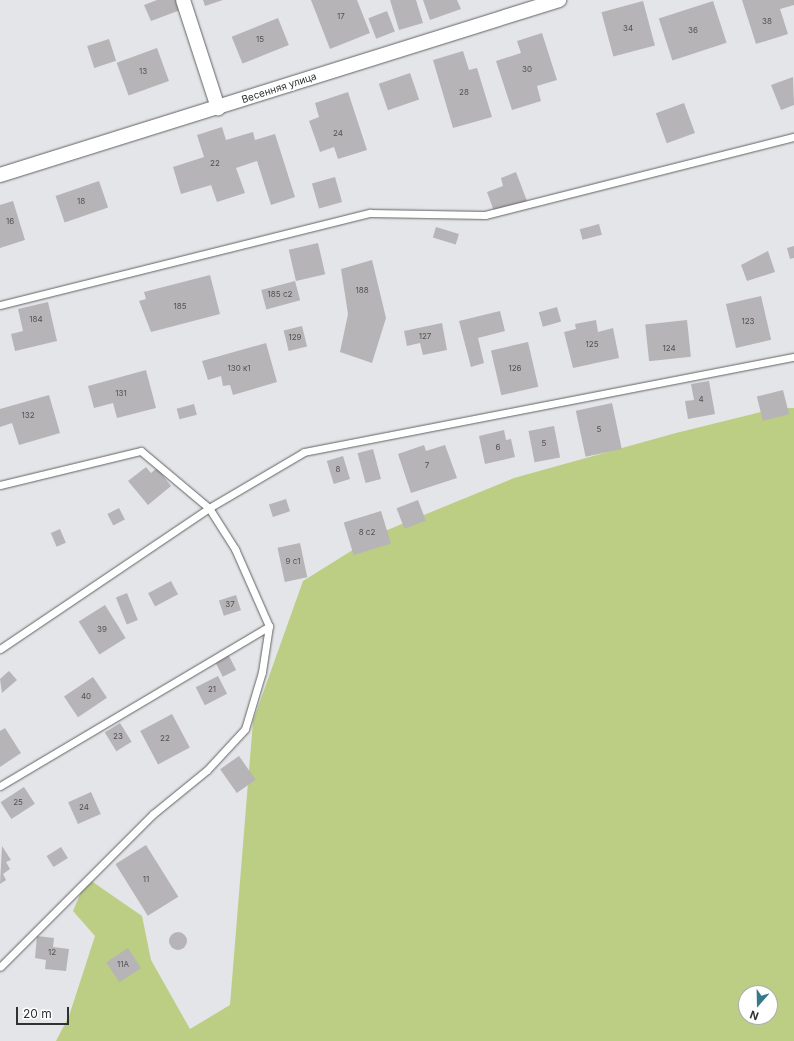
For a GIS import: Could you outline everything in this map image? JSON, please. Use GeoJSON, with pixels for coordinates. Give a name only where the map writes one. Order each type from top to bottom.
{"type":"FeatureCollection","features":[{"type":"Feature","properties":{"kind":"street"},"geometry":{"type":"LineString","coordinates":[[183,0],[218,108]]}},
{"type":"Feature","properties":{"kind":"street","name":"Весенняя улица"},"geometry":{"type":"LineString","coordinates":[[0,175],[559,0]]}},
{"type":"Feature","properties":{"kind":"lane"},"geometry":{"type":"LineString","coordinates":[[0,305],[370,213],[485,215],[794,136]]}},
{"type":"Feature","properties":{"kind":"lane"},"geometry":{"type":"LineString","coordinates":[[0,649],[209,508],[304,452],[794,357]]}},
{"type":"Feature","properties":{"kind":"lane"},"geometry":{"type":"LineString","coordinates":[[0,484],[141,451],[209,508],[235,549],[269,626],[262,672],[245,729],[207,770],[153,814],[0,967]]}},
{"type":"Feature","properties":{"kind":"lane"},"geometry":{"type":"LineString","coordinates":[[0,786],[269,626]]}},
{"type":"Feature","properties":{"kind":"green space"},"geometry":{"type":"Polygon","coordinates":[[[777,408],[794,408],[794,1041],[56,1041],[69,1016],[95,936],[73,911],[87,878],[142,916],[151,960],[190,1029],[230,1005],[253,721],[303,581],[380,533],[514,478],[676,433],[777,408]]]}},
{"type":"Feature","properties":{"kind":"building"},"geometry":{"type":"Polygon","coordinates":[[[157,0],[179,0],[183,9],[151,21],[144,5],[157,0]]]}},
{"type":"Feature","properties":{"kind":"building"},"geometry":{"type":"Polygon","coordinates":[[[203,0],[223,0],[205,6],[203,0]]]}},
{"type":"Feature","properties":{"kind":"building"},"geometry":{"type":"Polygon","coordinates":[[[311,0],[357,0],[370,33],[330,49],[311,0]]]}},
{"type":"Feature","properties":{"kind":"building"},"geometry":{"type":"Polygon","coordinates":[[[390,0],[416,0],[423,23],[399,30],[390,0]]]}},
{"type":"Feature","properties":{"kind":"building"},"geometry":{"type":"Polygon","coordinates":[[[423,0],[457,0],[461,9],[430,20],[423,0]]]}},
{"type":"Feature","properties":{"kind":"building"},"geometry":{"type":"Polygon","coordinates":[[[742,0],[794,0],[794,5],[780,9],[788,34],[756,44],[742,0]]]}},
{"type":"Feature","properties":{"kind":"building"},"geometry":{"type":"Polygon","coordinates":[[[643,1],[655,45],[613,57],[601,12],[643,1]]]}},
{"type":"Feature","properties":{"kind":"building"},"geometry":{"type":"Polygon","coordinates":[[[713,1],[727,43],[672,60],[659,19],[713,1]]]}},
{"type":"Feature","properties":{"kind":"building"},"geometry":{"type":"Polygon","coordinates":[[[387,11],[395,32],[376,39],[368,18],[387,11]]]}},
{"type":"Feature","properties":{"kind":"building"},"geometry":{"type":"Polygon","coordinates":[[[278,18],[289,45],[243,64],[232,37],[278,18]]]}},
{"type":"Feature","properties":{"kind":"building"},"geometry":{"type":"Polygon","coordinates":[[[542,33],[557,80],[537,86],[541,101],[512,110],[496,61],[521,53],[517,41],[542,33]]]}},
{"type":"Feature","properties":{"kind":"building"},"geometry":{"type":"Polygon","coordinates":[[[109,39],[116,61],[94,68],[87,46],[109,39]]]}},
{"type":"Feature","properties":{"kind":"building"},"geometry":{"type":"Polygon","coordinates":[[[157,48],[169,81],[129,96],[117,63],[157,48]]]}},
{"type":"Feature","properties":{"kind":"building"},"geometry":{"type":"Polygon","coordinates":[[[463,51],[469,70],[477,68],[492,117],[453,128],[433,60],[463,51]]]}},
{"type":"Feature","properties":{"kind":"building"},"geometry":{"type":"Polygon","coordinates":[[[410,73],[419,99],[388,110],[379,84],[410,73]]]}},
{"type":"Feature","properties":{"kind":"building"},"geometry":{"type":"Polygon","coordinates":[[[793,77],[794,105],[781,110],[771,85],[793,77]]]}},
{"type":"Feature","properties":{"kind":"building"},"geometry":{"type":"Polygon","coordinates":[[[348,92],[367,150],[338,159],[334,147],[320,152],[309,121],[319,117],[315,103],[348,92]]]}},
{"type":"Feature","properties":{"kind":"building"},"geometry":{"type":"Polygon","coordinates":[[[684,103],[695,133],[667,143],[656,113],[684,103]]]}},
{"type":"Feature","properties":{"kind":"building"},"geometry":{"type":"Polygon","coordinates":[[[222,127],[226,140],[253,132],[255,140],[275,134],[295,197],[271,205],[257,161],[236,168],[245,193],[217,202],[211,185],[181,194],[173,167],[204,157],[197,135],[222,127]]]}},
{"type":"Feature","properties":{"kind":"building"},"geometry":{"type":"Polygon","coordinates":[[[516,172],[527,201],[495,214],[487,192],[503,186],[501,178],[516,172]]]}},
{"type":"Feature","properties":{"kind":"building"},"geometry":{"type":"Polygon","coordinates":[[[335,177],[342,202],[319,209],[312,184],[335,177]]]}},
{"type":"Feature","properties":{"kind":"building"},"geometry":{"type":"Polygon","coordinates":[[[99,181],[108,207],[65,222],[56,196],[99,181]]]}},
{"type":"Feature","properties":{"kind":"building"},"geometry":{"type":"Polygon","coordinates":[[[13,201],[25,240],[0,248],[0,205],[13,201]]]}},
{"type":"Feature","properties":{"kind":"building"},"geometry":{"type":"Polygon","coordinates":[[[599,224],[602,235],[583,240],[580,229],[599,224]]]}},
{"type":"Feature","properties":{"kind":"building"},"geometry":{"type":"Polygon","coordinates":[[[436,227],[459,234],[456,245],[433,238],[436,227]]]}},
{"type":"Feature","properties":{"kind":"building"},"geometry":{"type":"Polygon","coordinates":[[[318,243],[325,274],[296,281],[289,250],[318,243]]]}},
{"type":"Feature","properties":{"kind":"building"},"geometry":{"type":"Polygon","coordinates":[[[794,246],[794,258],[790,259],[787,248],[794,246]]]}},
{"type":"Feature","properties":{"kind":"building"},"geometry":{"type":"Polygon","coordinates":[[[768,251],[775,272],[747,281],[741,265],[768,251]]]}},
{"type":"Feature","properties":{"kind":"building"},"geometry":{"type":"Polygon","coordinates":[[[372,260],[386,318],[372,363],[340,352],[348,314],[341,269],[372,260]]]}},
{"type":"Feature","properties":{"kind":"building"},"geometry":{"type":"Polygon","coordinates":[[[210,275],[220,314],[151,332],[139,301],[146,299],[144,292],[210,275]]]}},
{"type":"Feature","properties":{"kind":"building"},"geometry":{"type":"Polygon","coordinates":[[[295,281],[300,300],[266,309],[261,290],[295,281]]]}},
{"type":"Feature","properties":{"kind":"building"},"geometry":{"type":"Polygon","coordinates":[[[761,296],[771,340],[736,348],[726,304],[761,296]]]}},
{"type":"Feature","properties":{"kind":"building"},"geometry":{"type":"Polygon","coordinates":[[[48,302],[57,341],[15,351],[11,334],[23,331],[18,309],[48,302]]]}},
{"type":"Feature","properties":{"kind":"building"},"geometry":{"type":"Polygon","coordinates":[[[557,307],[561,321],[543,327],[539,312],[557,307]]]}},
{"type":"Feature","properties":{"kind":"building"},"geometry":{"type":"Polygon","coordinates":[[[500,311],[505,331],[478,338],[484,363],[471,367],[459,321],[500,311]]]}},
{"type":"Feature","properties":{"kind":"building"},"geometry":{"type":"Polygon","coordinates":[[[596,320],[598,332],[613,328],[619,358],[573,368],[564,332],[576,329],[575,324],[596,320]]]}},
{"type":"Feature","properties":{"kind":"building"},"geometry":{"type":"Polygon","coordinates":[[[687,320],[691,357],[649,361],[645,324],[687,320]]]}},
{"type":"Feature","properties":{"kind":"building"},"geometry":{"type":"Polygon","coordinates":[[[442,323],[447,350],[423,355],[420,343],[407,346],[404,331],[442,323]]]}},
{"type":"Feature","properties":{"kind":"building"},"geometry":{"type":"Polygon","coordinates":[[[302,326],[307,346],[289,351],[284,331],[302,326]]]}},
{"type":"Feature","properties":{"kind":"building"},"geometry":{"type":"Polygon","coordinates":[[[528,342],[538,387],[501,395],[491,351],[528,342]]]}},
{"type":"Feature","properties":{"kind":"building"},"geometry":{"type":"Polygon","coordinates":[[[266,343],[277,382],[233,395],[230,385],[223,386],[221,376],[208,380],[202,361],[266,343]]]}},
{"type":"Feature","properties":{"kind":"building"},"geometry":{"type":"Polygon","coordinates":[[[146,370],[156,408],[117,418],[113,403],[94,408],[88,386],[146,370]]]}},
{"type":"Feature","properties":{"kind":"building"},"geometry":{"type":"Polygon","coordinates":[[[709,381],[715,414],[688,419],[685,401],[694,400],[691,384],[709,381]]]}},
{"type":"Feature","properties":{"kind":"building"},"geometry":{"type":"Polygon","coordinates":[[[783,390],[789,414],[763,421],[757,397],[783,390]]]}},
{"type":"Feature","properties":{"kind":"building"},"geometry":{"type":"Polygon","coordinates":[[[49,395],[60,433],[19,445],[12,423],[0,427],[0,409],[49,395]]]}},
{"type":"Feature","properties":{"kind":"building"},"geometry":{"type":"Polygon","coordinates":[[[612,403],[622,449],[586,457],[576,411],[612,403]]]}},
{"type":"Feature","properties":{"kind":"building"},"geometry":{"type":"Polygon","coordinates":[[[194,404],[197,415],[179,419],[177,409],[194,404]]]}},
{"type":"Feature","properties":{"kind":"building"},"geometry":{"type":"Polygon","coordinates":[[[554,426],[560,457],[535,462],[528,431],[554,426]]]}},
{"type":"Feature","properties":{"kind":"building"},"geometry":{"type":"Polygon","coordinates":[[[504,430],[506,440],[511,439],[515,457],[485,464],[479,436],[504,430]]]}},
{"type":"Feature","properties":{"kind":"building"},"geometry":{"type":"Polygon","coordinates":[[[424,445],[426,451],[445,445],[457,478],[411,493],[398,454],[424,445]]]}},
{"type":"Feature","properties":{"kind":"building"},"geometry":{"type":"Polygon","coordinates":[[[373,449],[381,479],[366,483],[358,453],[373,449]]]}},
{"type":"Feature","properties":{"kind":"building"},"geometry":{"type":"Polygon","coordinates":[[[343,456],[350,479],[334,484],[327,461],[343,456]]]}},
{"type":"Feature","properties":{"kind":"building"},"geometry":{"type":"Polygon","coordinates":[[[146,467],[151,473],[157,468],[171,486],[148,505],[128,481],[146,467]]]}},
{"type":"Feature","properties":{"kind":"building"},"geometry":{"type":"Polygon","coordinates":[[[286,499],[290,511],[273,517],[269,505],[286,499]]]}},
{"type":"Feature","properties":{"kind":"building"},"geometry":{"type":"Polygon","coordinates":[[[418,500],[426,521],[404,529],[397,508],[418,500]]]}},
{"type":"Feature","properties":{"kind":"building"},"geometry":{"type":"Polygon","coordinates":[[[119,508],[125,520],[113,525],[107,514],[119,508]]]}},
{"type":"Feature","properties":{"kind":"building"},"geometry":{"type":"Polygon","coordinates":[[[381,511],[391,544],[354,555],[344,522],[381,511]]]}},
{"type":"Feature","properties":{"kind":"building"},"geometry":{"type":"Polygon","coordinates":[[[60,529],[66,543],[57,547],[51,533],[60,529]]]}},
{"type":"Feature","properties":{"kind":"building"},"geometry":{"type":"Polygon","coordinates":[[[300,543],[307,577],[285,582],[278,548],[300,543]]]}},
{"type":"Feature","properties":{"kind":"building"},"geometry":{"type":"Polygon","coordinates":[[[171,581],[178,594],[155,606],[148,593],[171,581]]]}},
{"type":"Feature","properties":{"kind":"building"},"geometry":{"type":"Polygon","coordinates":[[[127,593],[138,620],[127,624],[116,597],[127,593]]]}},
{"type":"Feature","properties":{"kind":"building"},"geometry":{"type":"Polygon","coordinates":[[[236,595],[241,610],[224,616],[219,601],[236,595]]]}},
{"type":"Feature","properties":{"kind":"building"},"geometry":{"type":"Polygon","coordinates":[[[105,605],[126,638],[99,655],[79,621],[105,605]]]}},
{"type":"Feature","properties":{"kind":"building"},"geometry":{"type":"Polygon","coordinates":[[[228,654],[236,670],[223,677],[215,661],[228,654]]]}},
{"type":"Feature","properties":{"kind":"building"},"geometry":{"type":"Polygon","coordinates":[[[9,671],[17,680],[2,693],[0,679],[9,671]]]}},
{"type":"Feature","properties":{"kind":"building"},"geometry":{"type":"Polygon","coordinates":[[[218,676],[227,694],[205,705],[196,687],[218,676]]]}},
{"type":"Feature","properties":{"kind":"building"},"geometry":{"type":"Polygon","coordinates":[[[93,677],[107,698],[78,717],[64,697],[93,677]]]}},
{"type":"Feature","properties":{"kind":"building"},"geometry":{"type":"Polygon","coordinates":[[[172,714],[190,748],[158,764],[140,731],[172,714]]]}},
{"type":"Feature","properties":{"kind":"building"},"geometry":{"type":"Polygon","coordinates":[[[120,723],[132,742],[116,751],[105,733],[120,723]]]}},
{"type":"Feature","properties":{"kind":"building"},"geometry":{"type":"Polygon","coordinates":[[[5,728],[21,753],[0,767],[0,731],[5,728]]]}},
{"type":"Feature","properties":{"kind":"building"},"geometry":{"type":"Polygon","coordinates":[[[239,756],[256,780],[237,793],[220,769],[239,756]]]}},
{"type":"Feature","properties":{"kind":"building"},"geometry":{"type":"Polygon","coordinates":[[[24,787],[35,804],[11,819],[1,802],[24,787]]]}},
{"type":"Feature","properties":{"kind":"building"},"geometry":{"type":"Polygon","coordinates":[[[91,792],[101,814],[78,824],[68,802],[91,792]]]}},
{"type":"Feature","properties":{"kind":"building"},"geometry":{"type":"Polygon","coordinates":[[[146,845],[178,897],[148,916],[115,864],[146,845]]]}},
{"type":"Feature","properties":{"kind":"building"},"geometry":{"type":"Polygon","coordinates":[[[2,846],[11,860],[6,862],[10,869],[3,874],[6,880],[0,884],[2,846]]]}},
{"type":"Feature","properties":{"kind":"building"},"geometry":{"type":"Polygon","coordinates":[[[61,847],[68,858],[53,867],[47,856],[61,847]]]}},
{"type":"Feature","properties":{"kind":"building"},"geometry":{"type":"Polygon","coordinates":[[[178,932],[184,935],[187,941],[184,947],[178,950],[172,947],[169,941],[172,935],[178,932]]]}},
{"type":"Feature","properties":{"kind":"building"},"geometry":{"type":"Polygon","coordinates":[[[37,936],[54,938],[53,947],[69,949],[66,971],[45,969],[46,960],[35,958],[37,936]]]}},
{"type":"Feature","properties":{"kind":"building"},"geometry":{"type":"Polygon","coordinates":[[[128,948],[141,968],[119,982],[106,962],[128,948]]]}}]}
